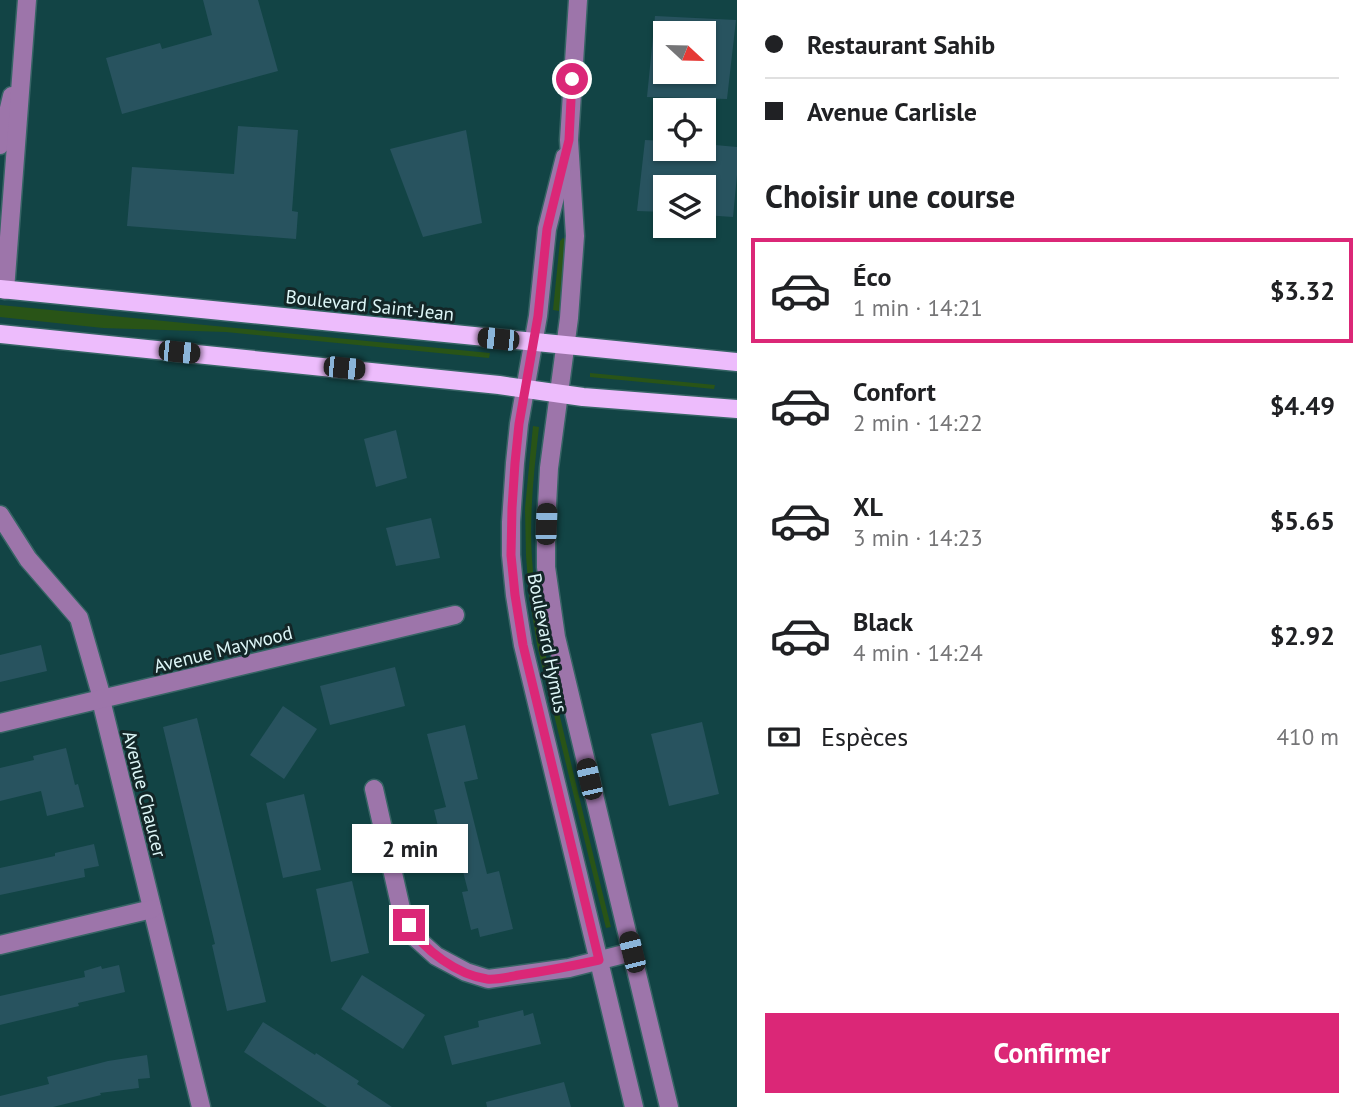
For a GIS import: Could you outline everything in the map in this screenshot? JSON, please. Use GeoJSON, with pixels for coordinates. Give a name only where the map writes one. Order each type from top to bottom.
{"type":"FeatureCollection","features":[{"type":"Feature","properties":{"kind":"main road","name":"Boulevard Saint-Jean"},"geometry":{"type":"LineString","coordinates":[[3,290],[737,362]]}},
{"type":"Feature","properties":{"kind":"main road"},"geometry":{"type":"LineString","coordinates":[[0,334],[344,368],[596,398],[737,409]]}},
{"type":"Feature","properties":{"kind":"street"},"geometry":{"type":"LineString","coordinates":[[3,290],[27,0]]}},
{"type":"Feature","properties":{"kind":"street","name":"Boulevard Hymus"},"geometry":{"type":"LineString","coordinates":[[578,0],[569,140],[575,236],[565,345],[549,468],[547,567],[551,612],[668,1107]]}},
{"type":"Feature","properties":{"kind":"street"},"geometry":{"type":"LineString","coordinates":[[0,145],[23,55]]}},
{"type":"Feature","properties":{"kind":"street","name":"Boulevard Hymus"},"geometry":{"type":"LineString","coordinates":[[569,140],[547,229],[538,316],[519,424],[512,504],[511,555],[523,645],[634,1107]]}},
{"type":"Feature","properties":{"kind":"street","name":"Avenue Chaucer"},"geometry":{"type":"LineString","coordinates":[[0,515],[27,559],[79,618],[100,691],[201,1107]]}},
{"type":"Feature","properties":{"kind":"street","name":"Avenue Maywood"},"geometry":{"type":"LineString","coordinates":[[0,723],[456,615]]}},
{"type":"Feature","properties":{"kind":"street"},"geometry":{"type":"LineString","coordinates":[[374,789],[402,913],[416,938],[436,956],[466,972],[488,979],[569,968],[632,952]]}},
{"type":"Feature","properties":{"kind":"street"},"geometry":{"type":"LineString","coordinates":[[0,945],[152,909]]}},
{"type":"Feature","properties":{"kind":"green space"},"geometry":{"type":"Polygon","coordinates":[[[563,238],[565,245],[559,311],[553,310],[560,241],[563,238]]]}},
{"type":"Feature","properties":{"kind":"green space"},"geometry":{"type":"Polygon","coordinates":[[[0,305],[490,353],[489,358],[226,332],[103,328],[0,317],[0,305]]]}},
{"type":"Feature","properties":{"kind":"green space"},"geometry":{"type":"Polygon","coordinates":[[[590,373],[715,385],[714,389],[590,377],[590,373]]]}},
{"type":"Feature","properties":{"kind":"green space"},"geometry":{"type":"Polygon","coordinates":[[[533,426],[539,427],[531,526],[536,600],[551,681],[611,927],[606,928],[537,645],[529,594],[525,508],[533,426]]]}},
{"type":"Feature","properties":{"kind":"building"},"geometry":{"type":"Polygon","coordinates":[[[203,0],[258,0],[278,71],[122,114],[106,58],[160,43],[162,49],[212,35],[203,0]]]}},
{"type":"Feature","properties":{"kind":"building"},"geometry":{"type":"Polygon","coordinates":[[[655,16],[736,20],[727,99],[647,97],[653,36],[653,84],[716,84],[716,21],[655,21],[655,16]]]}},
{"type":"Feature","properties":{"kind":"building"},"geometry":{"type":"Polygon","coordinates":[[[238,126],[298,130],[292,211],[298,212],[296,239],[127,226],[132,167],[234,174],[238,126]]]}},
{"type":"Feature","properties":{"kind":"building"},"geometry":{"type":"Polygon","coordinates":[[[466,130],[482,223],[423,237],[390,149],[466,130]]]}},
{"type":"Feature","properties":{"kind":"building"},"geometry":{"type":"Polygon","coordinates":[[[645,140],[653,140],[653,161],[716,161],[716,145],[737,147],[733,217],[716,216],[716,175],[653,175],[653,212],[637,211],[645,140]]]}},
{"type":"Feature","properties":{"kind":"building"},"geometry":{"type":"Polygon","coordinates":[[[396,430],[407,478],[376,487],[364,439],[396,430]]]}},
{"type":"Feature","properties":{"kind":"building"},"geometry":{"type":"Polygon","coordinates":[[[431,518],[440,558],[396,566],[386,528],[431,518]]]}},
{"type":"Feature","properties":{"kind":"building"},"geometry":{"type":"Polygon","coordinates":[[[41,645],[47,671],[0,682],[0,655],[41,645]]]}},
{"type":"Feature","properties":{"kind":"building"},"geometry":{"type":"Polygon","coordinates":[[[395,667],[405,706],[330,725],[320,686],[395,667]]]}},
{"type":"Feature","properties":{"kind":"building"},"geometry":{"type":"Polygon","coordinates":[[[283,706],[317,729],[284,779],[250,755],[283,706]]]}},
{"type":"Feature","properties":{"kind":"building"},"geometry":{"type":"Polygon","coordinates":[[[197,718],[266,1002],[227,1011],[212,945],[215,944],[163,727],[197,718]]]}},
{"type":"Feature","properties":{"kind":"building"},"geometry":{"type":"Polygon","coordinates":[[[702,722],[719,794],[669,806],[651,734],[702,722]]]}},
{"type":"Feature","properties":{"kind":"building"},"geometry":{"type":"Polygon","coordinates":[[[465,725],[478,779],[464,782],[487,874],[499,871],[513,929],[480,937],[478,928],[471,930],[462,892],[468,891],[461,864],[448,867],[434,810],[446,807],[427,734],[465,725]]]}},
{"type":"Feature","properties":{"kind":"building"},"geometry":{"type":"Polygon","coordinates":[[[66,748],[75,785],[78,784],[84,807],[47,816],[41,791],[0,801],[0,768],[34,760],[33,756],[66,748]]]}},
{"type":"Feature","properties":{"kind":"building"},"geometry":{"type":"Polygon","coordinates":[[[304,794],[321,870],[283,878],[266,803],[304,794]]]}},
{"type":"Feature","properties":{"kind":"building"},"geometry":{"type":"Polygon","coordinates":[[[94,844],[99,866],[84,869],[85,877],[0,895],[0,868],[94,844]]]}},
{"type":"Feature","properties":{"kind":"building"},"geometry":{"type":"Polygon","coordinates":[[[352,881],[369,953],[331,962],[316,889],[352,881]]]}},
{"type":"Feature","properties":{"kind":"building"},"geometry":{"type":"Polygon","coordinates":[[[119,965],[125,992],[0,1025],[0,996],[85,977],[84,971],[101,966],[102,969],[119,965]]]}},
{"type":"Feature","properties":{"kind":"building"},"geometry":{"type":"Polygon","coordinates":[[[362,975],[425,1015],[403,1049],[341,1009],[362,975]]]}},
{"type":"Feature","properties":{"kind":"building"},"geometry":{"type":"Polygon","coordinates":[[[523,1010],[524,1016],[533,1013],[541,1044],[452,1065],[444,1036],[479,1027],[478,1021],[523,1010]]]}},
{"type":"Feature","properties":{"kind":"building"},"geometry":{"type":"Polygon","coordinates":[[[263,1022],[359,1081],[357,1084],[392,1107],[327,1107],[295,1086],[244,1052],[263,1022]]]}},
{"type":"Feature","properties":{"kind":"building"},"geometry":{"type":"Polygon","coordinates":[[[147,1055],[150,1078],[138,1079],[139,1088],[100,1093],[101,1095],[53,1107],[0,1107],[0,1096],[49,1084],[47,1077],[108,1061],[147,1055]]]}},
{"type":"Feature","properties":{"kind":"building"},"geometry":{"type":"Polygon","coordinates":[[[564,1082],[571,1107],[487,1107],[486,1102],[564,1082]]]}},
{"type":"Feature","properties":{"kind":"route"},"geometry":{"type":"LineString","coordinates":[[409,925],[416,938],[436,956],[466,972],[488,979],[569,968],[599,960],[523,645],[511,555],[512,494],[519,424],[538,316],[547,229],[569,140],[572,79]]}}]}
